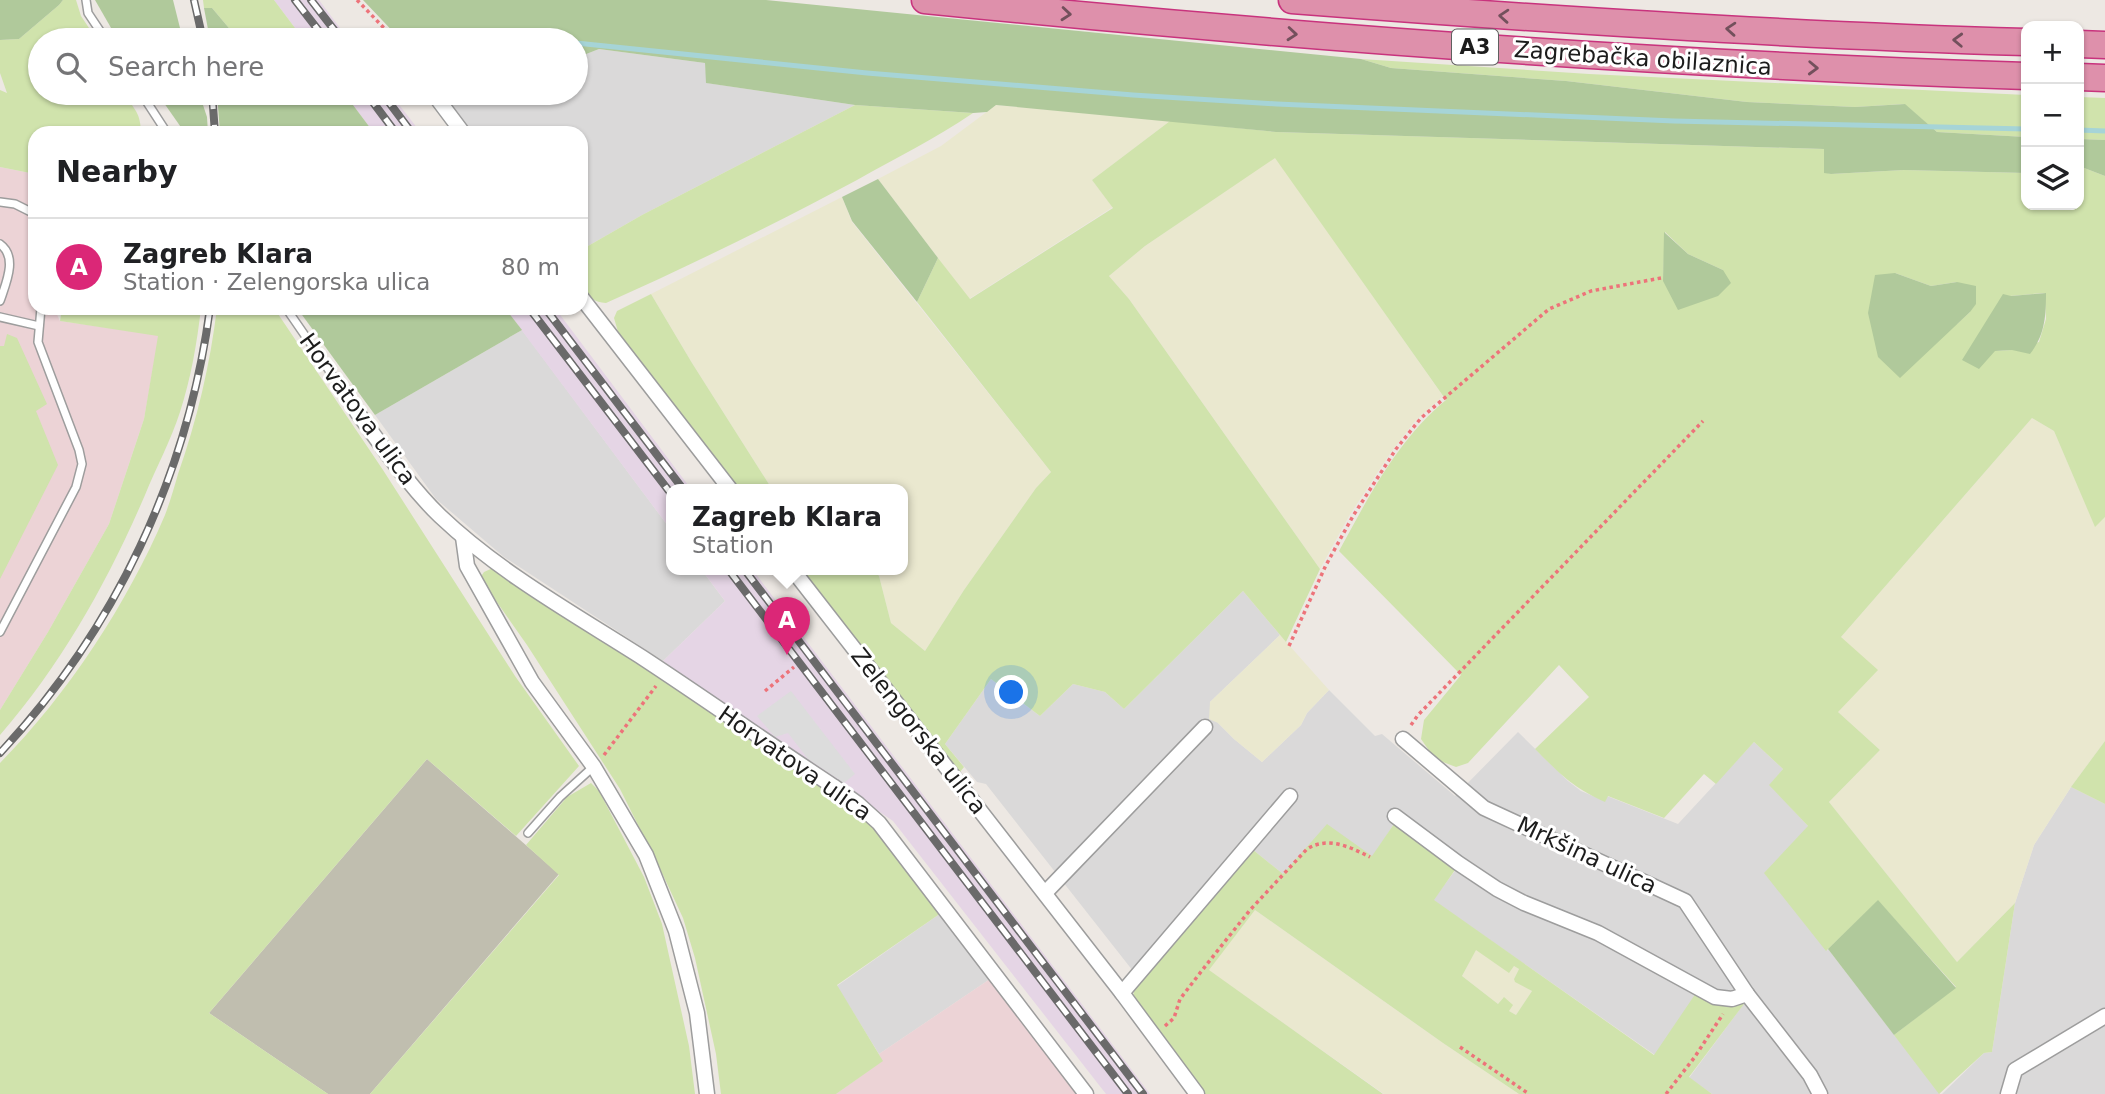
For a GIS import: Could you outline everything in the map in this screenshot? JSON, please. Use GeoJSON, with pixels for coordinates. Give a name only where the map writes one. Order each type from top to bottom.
{"type":"FeatureCollection","features":[{"type":"Feature","properties":{"kind":"highway","name":"Zagrebačka obilaznica"},"geometry":{"type":"LineString","coordinates":[[925,0],[1434,45],[1778,66],[2021,76]]}},
{"type":"Feature","properties":{"kind":"highway","name":"Zagrebačka obilaznica"},"geometry":{"type":"LineString","coordinates":[[1293,0],[1779,32],[2021,42]]}},
{"type":"Feature","properties":{"kind":"highway"},"geometry":{"type":"LineString","coordinates":[[2084,44],[2105,45]]}},
{"type":"Feature","properties":{"kind":"highway"},"geometry":{"type":"LineString","coordinates":[[2084,77],[2105,78]]}},
{"type":"Feature","properties":{"kind":"street"},"geometry":{"type":"LineString","coordinates":[[442,105],[458,126]]}},
{"type":"Feature","properties":{"kind":"street"},"geometry":{"type":"LineString","coordinates":[[588,306],[726,484]]}},
{"type":"Feature","properties":{"kind":"street","name":"Horvatova ulica"},"geometry":{"type":"LineString","coordinates":[[357,412],[399,469],[437,513],[463,537],[510,573],[666,673],[833,786],[879,823],[1086,1094]]}},
{"type":"Feature","properties":{"kind":"street"},"geometry":{"type":"LineString","coordinates":[[463,537],[467,566],[532,682],[594,767],[646,856],[676,931],[697,1013],[707,1094]]}},
{"type":"Feature","properties":{"kind":"street","name":"Zelengorska ulica"},"geometry":{"type":"LineString","coordinates":[[797,575],[1045,893],[1197,1094]]}},
{"type":"Feature","properties":{"kind":"street"},"geometry":{"type":"LineString","coordinates":[[1045,893],[1205,727]]}},
{"type":"Feature","properties":{"kind":"street","name":"Mrkšina ulica"},"geometry":{"type":"LineString","coordinates":[[1403,739],[1484,808],[1685,901],[1747,994],[1810,1075],[1820,1094]]}},
{"type":"Feature","properties":{"kind":"street"},"geometry":{"type":"LineString","coordinates":[[1122,993],[1290,796]]}},
{"type":"Feature","properties":{"kind":"street"},"geometry":{"type":"LineString","coordinates":[[1395,816],[1458,863],[1524,903],[1598,933],[1715,997],[1732,999],[1747,994]]}},
{"type":"Feature","properties":{"kind":"street"},"geometry":{"type":"LineString","coordinates":[[2008,1094],[2015,1070],[2105,1016]]}},
{"type":"Feature","properties":{"kind":"lane"},"geometry":{"type":"LineString","coordinates":[[86,0],[88,13],[98,28]]}},
{"type":"Feature","properties":{"kind":"lane"},"geometry":{"type":"LineString","coordinates":[[148,105],[161,126]]}},
{"type":"Feature","properties":{"kind":"lane"},"geometry":{"type":"LineString","coordinates":[[0,202],[15,204],[28,211]]}},
{"type":"Feature","properties":{"kind":"lane"},"geometry":{"type":"LineString","coordinates":[[0,244],[4,246],[10,259],[0,301]]}},
{"type":"Feature","properties":{"kind":"lane"},"geometry":{"type":"LineString","coordinates":[[0,632],[76,487],[82,464],[37,342],[40,315]]}},
{"type":"Feature","properties":{"kind":"lane","name":"Horvatova ulica"},"geometry":{"type":"LineString","coordinates":[[291,315],[357,412]]}},
{"type":"Feature","properties":{"kind":"lane"},"geometry":{"type":"LineString","coordinates":[[0,317],[39,326]]}},
{"type":"Feature","properties":{"kind":"lane"},"geometry":{"type":"LineString","coordinates":[[528,833],[560,797],[594,767]]}},
{"type":"Feature","properties":{"kind":"path"},"geometry":{"type":"LineString","coordinates":[[358,0],[384,28]]}},
{"type":"Feature","properties":{"kind":"path"},"geometry":{"type":"LineString","coordinates":[[1289,646],[1326,565],[1353,516],[1396,449],[1421,418],[1549,309],[1591,291],[1661,278]]}},
{"type":"Feature","properties":{"kind":"path"},"geometry":{"type":"LineString","coordinates":[[1403,739],[1418,715],[1703,421]]}},
{"type":"Feature","properties":{"kind":"path"},"geometry":{"type":"LineString","coordinates":[[765,691],[794,667]]}},
{"type":"Feature","properties":{"kind":"path"},"geometry":{"type":"LineString","coordinates":[[594,767],[666,673]]}},
{"type":"Feature","properties":{"kind":"path"},"geometry":{"type":"LineString","coordinates":[[1154,1037],[1174,1018],[1180,999],[1224,942],[1307,849],[1328,843],[1344,845],[1370,857]]}},
{"type":"Feature","properties":{"kind":"path"},"geometry":{"type":"LineString","coordinates":[[1666,1094],[1723,1015],[1724,998]]}},
{"type":"Feature","properties":{"kind":"path"},"geometry":{"type":"LineString","coordinates":[[1460,1047],[1529,1094]]}},
{"type":"Feature","properties":{"kind":"shaded area"},"geometry":{"type":"Polygon","coordinates":[[[274,0],[319,0],[340,28],[295,28],[274,0]]]}},
{"type":"Feature","properties":{"kind":"shaded area"},"geometry":{"type":"Polygon","coordinates":[[[599,49],[705,63],[707,83],[855,105],[642,215],[588,246],[588,126],[463,126],[447,105],[588,105],[588,53],[599,49]]]}},
{"type":"Feature","properties":{"kind":"shaded area"},"geometry":{"type":"Polygon","coordinates":[[[353,105],[399,105],[416,126],[369,126],[353,105]]]}},
{"type":"Feature","properties":{"kind":"shaded area"},"geometry":{"type":"Polygon","coordinates":[[[996,105],[1170,121],[1092,180],[1113,207],[969,299],[878,179],[941,146],[996,105]]]}},
{"type":"Feature","properties":{"kind":"shaded area"},"geometry":{"type":"Polygon","coordinates":[[[1275,157],[1443,396],[1415,421],[1391,452],[1349,516],[1320,569],[1129,299],[1109,276],[1145,246],[1275,157]]]}},
{"type":"Feature","properties":{"kind":"shaded area"},"geometry":{"type":"Polygon","coordinates":[[[0,167],[28,173],[28,315],[57,315],[60,321],[159,335],[144,419],[109,524],[0,710],[0,167]]]}},
{"type":"Feature","properties":{"kind":"shaded area"},"geometry":{"type":"Polygon","coordinates":[[[842,197],[852,222],[1051,472],[1036,488],[964,590],[925,651],[891,623],[878,575],[908,575],[908,484],[769,484],[651,294],[842,197]]]}},
{"type":"Feature","properties":{"kind":"shaded area"},"geometry":{"type":"Polygon","coordinates":[[[510,315],[560,315],[687,484],[666,484],[666,523],[510,315]]]}},
{"type":"Feature","properties":{"kind":"shaded area"},"geometry":{"type":"Polygon","coordinates":[[[522,330],[666,523],[666,575],[706,575],[725,601],[663,661],[504,557],[436,499],[375,415],[522,330]]]}},
{"type":"Feature","properties":{"kind":"shaded area"},"geometry":{"type":"Polygon","coordinates":[[[2032,418],[2054,431],[2095,526],[2105,517],[2105,741],[2071,787],[2034,845],[2015,903],[1957,962],[1829,802],[1880,750],[1838,712],[1841,637],[2032,418]]]}},
{"type":"Feature","properties":{"kind":"shaded area"},"geometry":{"type":"Polygon","coordinates":[[[706,575],[757,575],[1150,1094],[1106,1094],[893,821],[663,661],[725,601],[706,575]]]}},
{"type":"Feature","properties":{"kind":"shaded area"},"geometry":{"type":"Polygon","coordinates":[[[1243,591],[1280,635],[1210,702],[1218,723],[1262,762],[1301,725],[1307,713],[1329,690],[1375,736],[1382,734],[1455,796],[1518,732],[1581,791],[1605,801],[1607,796],[1678,824],[1754,742],[1783,769],[1770,785],[1808,826],[1827,951],[1828,949],[1940,1094],[1712,1094],[1689,1078],[1743,1005],[1737,994],[1655,1055],[1433,900],[1463,860],[1400,815],[1373,856],[1283,874],[1252,849],[1133,971],[986,784],[977,782],[945,744],[991,679],[1040,716],[1073,684],[1105,692],[1124,709],[1243,591]]]}},
{"type":"Feature","properties":{"kind":"shaded area"},"geometry":{"type":"Polygon","coordinates":[[[1280,635],[1329,690],[1307,713],[1301,725],[1262,762],[1218,723],[1209,719],[1210,702],[1280,635]]]}},
{"type":"Feature","properties":{"kind":"shaded area"},"geometry":{"type":"Polygon","coordinates":[[[791,691],[855,774],[844,783],[808,759],[788,733],[775,737],[757,716],[791,691]]]}},
{"type":"Feature","properties":{"kind":"shaded area"},"geometry":{"type":"Polygon","coordinates":[[[427,759],[559,874],[370,1094],[328,1094],[209,1013],[427,759]]]}},
{"type":"Feature","properties":{"kind":"shaded area"},"geometry":{"type":"Polygon","coordinates":[[[2071,787],[2105,804],[2105,1094],[1942,1094],[1984,1053],[1992,1052],[2015,903],[2034,845],[2071,787]]]}},
{"type":"Feature","properties":{"kind":"shaded area"},"geometry":{"type":"Polygon","coordinates":[[[1255,910],[1519,1094],[1384,1094],[1208,970],[1255,910]]]}},
{"type":"Feature","properties":{"kind":"shaded area"},"geometry":{"type":"Polygon","coordinates":[[[941,913],[993,977],[879,1054],[837,986],[941,913]]]}},
{"type":"Feature","properties":{"kind":"shaded area"},"geometry":{"type":"Polygon","coordinates":[[[1476,949],[1509,972],[1514,966],[1519,969],[1514,979],[1532,991],[1516,1015],[1509,1011],[1503,998],[1498,1004],[1462,976],[1476,949]]]}},
{"type":"Feature","properties":{"kind":"shaded area"},"geometry":{"type":"Polygon","coordinates":[[[993,977],[1081,1094],[836,1094],[882,1061],[879,1054],[993,977]]]}},
{"type":"Feature","properties":{"kind":"green space"},"geometry":{"type":"Polygon","coordinates":[[[0,0],[63,0],[32,28],[28,28],[28,31],[19,39],[0,40],[0,0]]]}},
{"type":"Feature","properties":{"kind":"green space"},"geometry":{"type":"Polygon","coordinates":[[[63,0],[76,0],[81,16],[89,28],[32,28],[63,0]]]}},
{"type":"Feature","properties":{"kind":"green space"},"geometry":{"type":"Polygon","coordinates":[[[95,0],[173,0],[180,28],[111,28],[95,0]]]}},
{"type":"Feature","properties":{"kind":"green space"},"geometry":{"type":"Polygon","coordinates":[[[203,0],[274,0],[295,28],[229,28],[212,8],[204,8],[203,0]]]}},
{"type":"Feature","properties":{"kind":"green space"},"geometry":{"type":"Polygon","coordinates":[[[363,0],[766,0],[1361,59],[1391,68],[1566,81],[1747,102],[1855,107],[1905,104],[1937,132],[2021,137],[2021,173],[1904,170],[1831,174],[1824,173],[1824,149],[1276,132],[996,105],[987,112],[973,113],[855,105],[706,83],[705,63],[599,49],[588,53],[588,28],[390,28],[363,0]]]}},
{"type":"Feature","properties":{"kind":"green space"},"geometry":{"type":"Polygon","coordinates":[[[204,8],[212,8],[229,28],[208,28],[204,8]]]}},
{"type":"Feature","properties":{"kind":"green space"},"geometry":{"type":"Polygon","coordinates":[[[28,31],[28,105],[132,105],[140,126],[28,126],[28,173],[0,167],[0,90],[7,93],[0,73],[0,40],[19,39],[28,31]]]}},
{"type":"Feature","properties":{"kind":"green space"},"geometry":{"type":"Polygon","coordinates":[[[1361,59],[1589,74],[2021,95],[2021,137],[1937,132],[1904,104],[1855,107],[1747,102],[1566,81],[1391,68],[1361,59]]]}},
{"type":"Feature","properties":{"kind":"green space"},"geometry":{"type":"Polygon","coordinates":[[[2084,97],[2105,98],[2105,140],[2084,139],[2084,97]]]}},
{"type":"Feature","properties":{"kind":"green space"},"geometry":{"type":"Polygon","coordinates":[[[165,105],[203,105],[208,126],[180,126],[165,105]]]}},
{"type":"Feature","properties":{"kind":"green space"},"geometry":{"type":"Polygon","coordinates":[[[218,105],[353,105],[369,126],[219,126],[218,105]]]}},
{"type":"Feature","properties":{"kind":"green space"},"geometry":{"type":"Polygon","coordinates":[[[855,105],[973,113],[826,196],[733,244],[606,303],[590,297],[588,246],[642,215],[855,105]]]}},
{"type":"Feature","properties":{"kind":"green space"},"geometry":{"type":"Polygon","coordinates":[[[1170,121],[1276,132],[1824,149],[1824,172],[1831,174],[1904,170],[2021,173],[2021,210],[2084,210],[2084,168],[2105,176],[2105,517],[2095,527],[2054,431],[2032,418],[1841,637],[1878,670],[1838,712],[1880,750],[1829,802],[1957,962],[2015,903],[1992,1052],[1984,1053],[1939,1094],[1894,1035],[1956,987],[1878,901],[1826,951],[1764,873],[1808,826],[1769,785],[1783,769],[1754,742],[1716,784],[1704,774],[1664,818],[1608,796],[1605,802],[1567,779],[1535,749],[1589,697],[1559,665],[1468,763],[1456,767],[1435,759],[1421,739],[1424,720],[1461,675],[1339,551],[1385,470],[1413,433],[1446,400],[1275,158],[1145,246],[1109,276],[1129,299],[1320,569],[1286,642],[1243,591],[1124,709],[1105,692],[1073,684],[1040,716],[991,679],[945,744],[964,767],[960,772],[957,771],[805,575],[878,575],[891,623],[925,651],[964,590],[1036,488],[1051,472],[917,302],[938,258],[970,299],[1113,208],[1092,180],[1170,121]],[[1665,232],[1663,281],[1723,270],[1688,254],[1665,232]],[[1895,273],[1957,324],[1970,312],[1957,282],[1931,286],[1895,273]],[[2045,293],[2010,296],[1995,351],[2012,350],[2039,342],[2046,319],[2045,293]]]}},
{"type":"Feature","properties":{"kind":"green space"},"geometry":{"type":"Polygon","coordinates":[[[2084,139],[2105,140],[2105,176],[2084,168],[2084,139]]]}},
{"type":"Feature","properties":{"kind":"green space"},"geometry":{"type":"Polygon","coordinates":[[[878,179],[938,258],[917,302],[852,221],[842,197],[878,179]]]}},
{"type":"Feature","properties":{"kind":"green space"},"geometry":{"type":"Polygon","coordinates":[[[1664,232],[1688,254],[1723,270],[1731,283],[1718,296],[1678,310],[1663,281],[1664,232]]]}},
{"type":"Feature","properties":{"kind":"green space"},"geometry":{"type":"Polygon","coordinates":[[[1895,273],[1931,286],[1957,282],[1976,286],[1976,304],[1970,312],[1900,378],[1878,357],[1868,313],[1875,275],[1895,273]]]}},
{"type":"Feature","properties":{"kind":"green space"},"geometry":{"type":"Polygon","coordinates":[[[2046,293],[2044,325],[2030,354],[2012,350],[1995,351],[1979,369],[1962,360],[2003,294],[2011,296],[2046,293]]]}},
{"type":"Feature","properties":{"kind":"green space"},"geometry":{"type":"Polygon","coordinates":[[[651,294],[769,484],[734,484],[619,335],[614,318],[617,311],[651,294]]]}},
{"type":"Feature","properties":{"kind":"green space"},"geometry":{"type":"Polygon","coordinates":[[[61,315],[200,315],[193,360],[180,412],[130,528],[99,590],[64,650],[0,735],[0,710],[109,524],[144,419],[158,336],[60,321],[61,315]]]}},
{"type":"Feature","properties":{"kind":"green space"},"geometry":{"type":"Polygon","coordinates":[[[216,315],[279,315],[383,470],[515,676],[579,766],[516,836],[427,759],[209,1013],[328,1094],[0,1094],[0,763],[72,678],[114,614],[150,548],[167,510],[191,433],[207,371],[216,315]]]}},
{"type":"Feature","properties":{"kind":"green space"},"geometry":{"type":"Polygon","coordinates":[[[302,315],[510,315],[522,330],[375,415],[302,315]]]}},
{"type":"Feature","properties":{"kind":"green space"},"geometry":{"type":"Polygon","coordinates":[[[7,334],[17,338],[47,404],[36,411],[58,465],[0,579],[0,346],[4,346],[7,334]]]}},
{"type":"Feature","properties":{"kind":"green space"},"geometry":{"type":"Polygon","coordinates":[[[495,567],[668,679],[869,822],[941,913],[837,985],[883,1061],[836,1094],[721,1094],[716,1054],[695,958],[683,918],[620,789],[527,645],[480,578],[484,572],[495,567]]]}},
{"type":"Feature","properties":{"kind":"green space"},"geometry":{"type":"Polygon","coordinates":[[[2105,741],[2105,804],[2071,787],[2105,741]]]}},
{"type":"Feature","properties":{"kind":"green space"},"geometry":{"type":"Polygon","coordinates":[[[591,783],[599,791],[644,877],[662,924],[689,1046],[695,1094],[370,1094],[559,875],[526,845],[567,797],[591,783]]]}},
{"type":"Feature","properties":{"kind":"green space"},"geometry":{"type":"Polygon","coordinates":[[[1327,824],[1372,856],[1394,824],[1455,870],[1434,900],[1654,1055],[1696,993],[1718,1004],[1744,1004],[1689,1077],[1712,1094],[1519,1094],[1255,910],[1209,970],[1383,1094],[1204,1094],[1135,1002],[1135,987],[1252,849],[1283,874],[1327,824]],[[1476,950],[1462,976],[1498,1004],[1504,997],[1513,1005],[1509,1011],[1516,1015],[1532,991],[1515,982],[1519,969],[1514,966],[1509,973],[1476,950]]]}},
{"type":"Feature","properties":{"kind":"green space"},"geometry":{"type":"Polygon","coordinates":[[[1878,900],[1956,988],[1894,1035],[1828,949],[1878,900]]]}},
{"type":"Feature","properties":{"kind":"waterway"},"geometry":{"type":"LineString","coordinates":[[588,44],[867,73],[1277,104],[1674,121],[2021,129]]}},
{"type":"Feature","properties":{"kind":"waterway"},"geometry":{"type":"LineString","coordinates":[[2084,130],[2105,131]]}},
{"type":"Feature","properties":{"kind":"railway"},"geometry":{"type":"LineString","coordinates":[[194,0],[200,28]]}},
{"type":"Feature","properties":{"kind":"railway"},"geometry":{"type":"LineString","coordinates":[[295,0],[317,28]]}},
{"type":"Feature","properties":{"kind":"railway"},"geometry":{"type":"LineString","coordinates":[[311,0],[333,28]]}},
{"type":"Feature","properties":{"kind":"railway"},"geometry":{"type":"LineString","coordinates":[[213,105],[214,126]]}},
{"type":"Feature","properties":{"kind":"railway"},"geometry":{"type":"LineString","coordinates":[[375,105],[391,126]]}},
{"type":"Feature","properties":{"kind":"railway"},"geometry":{"type":"LineString","coordinates":[[391,105],[407,126]]}},
{"type":"Feature","properties":{"kind":"railway"},"geometry":{"type":"LineString","coordinates":[[0,753],[41,705],[78,655],[111,602],[140,547],[164,490],[184,431],[209,315]]}},
{"type":"Feature","properties":{"kind":"railway"},"geometry":{"type":"LineString","coordinates":[[534,315],[666,487]]}},
{"type":"Feature","properties":{"kind":"railway"},"geometry":{"type":"LineString","coordinates":[[550,315],[679,484]]}},
{"type":"Feature","properties":{"kind":"railway"},"geometry":{"type":"LineString","coordinates":[[733,575],[1128,1094]]}},
{"type":"Feature","properties":{"kind":"railway"},"geometry":{"type":"LineString","coordinates":[[749,575],[1143,1094]]}},
{"type":"Feature","properties":{"kind":"place","name":"Zagreb Klara"},"geometry":{"type":"Point","coordinates":[787,655]}}]}
